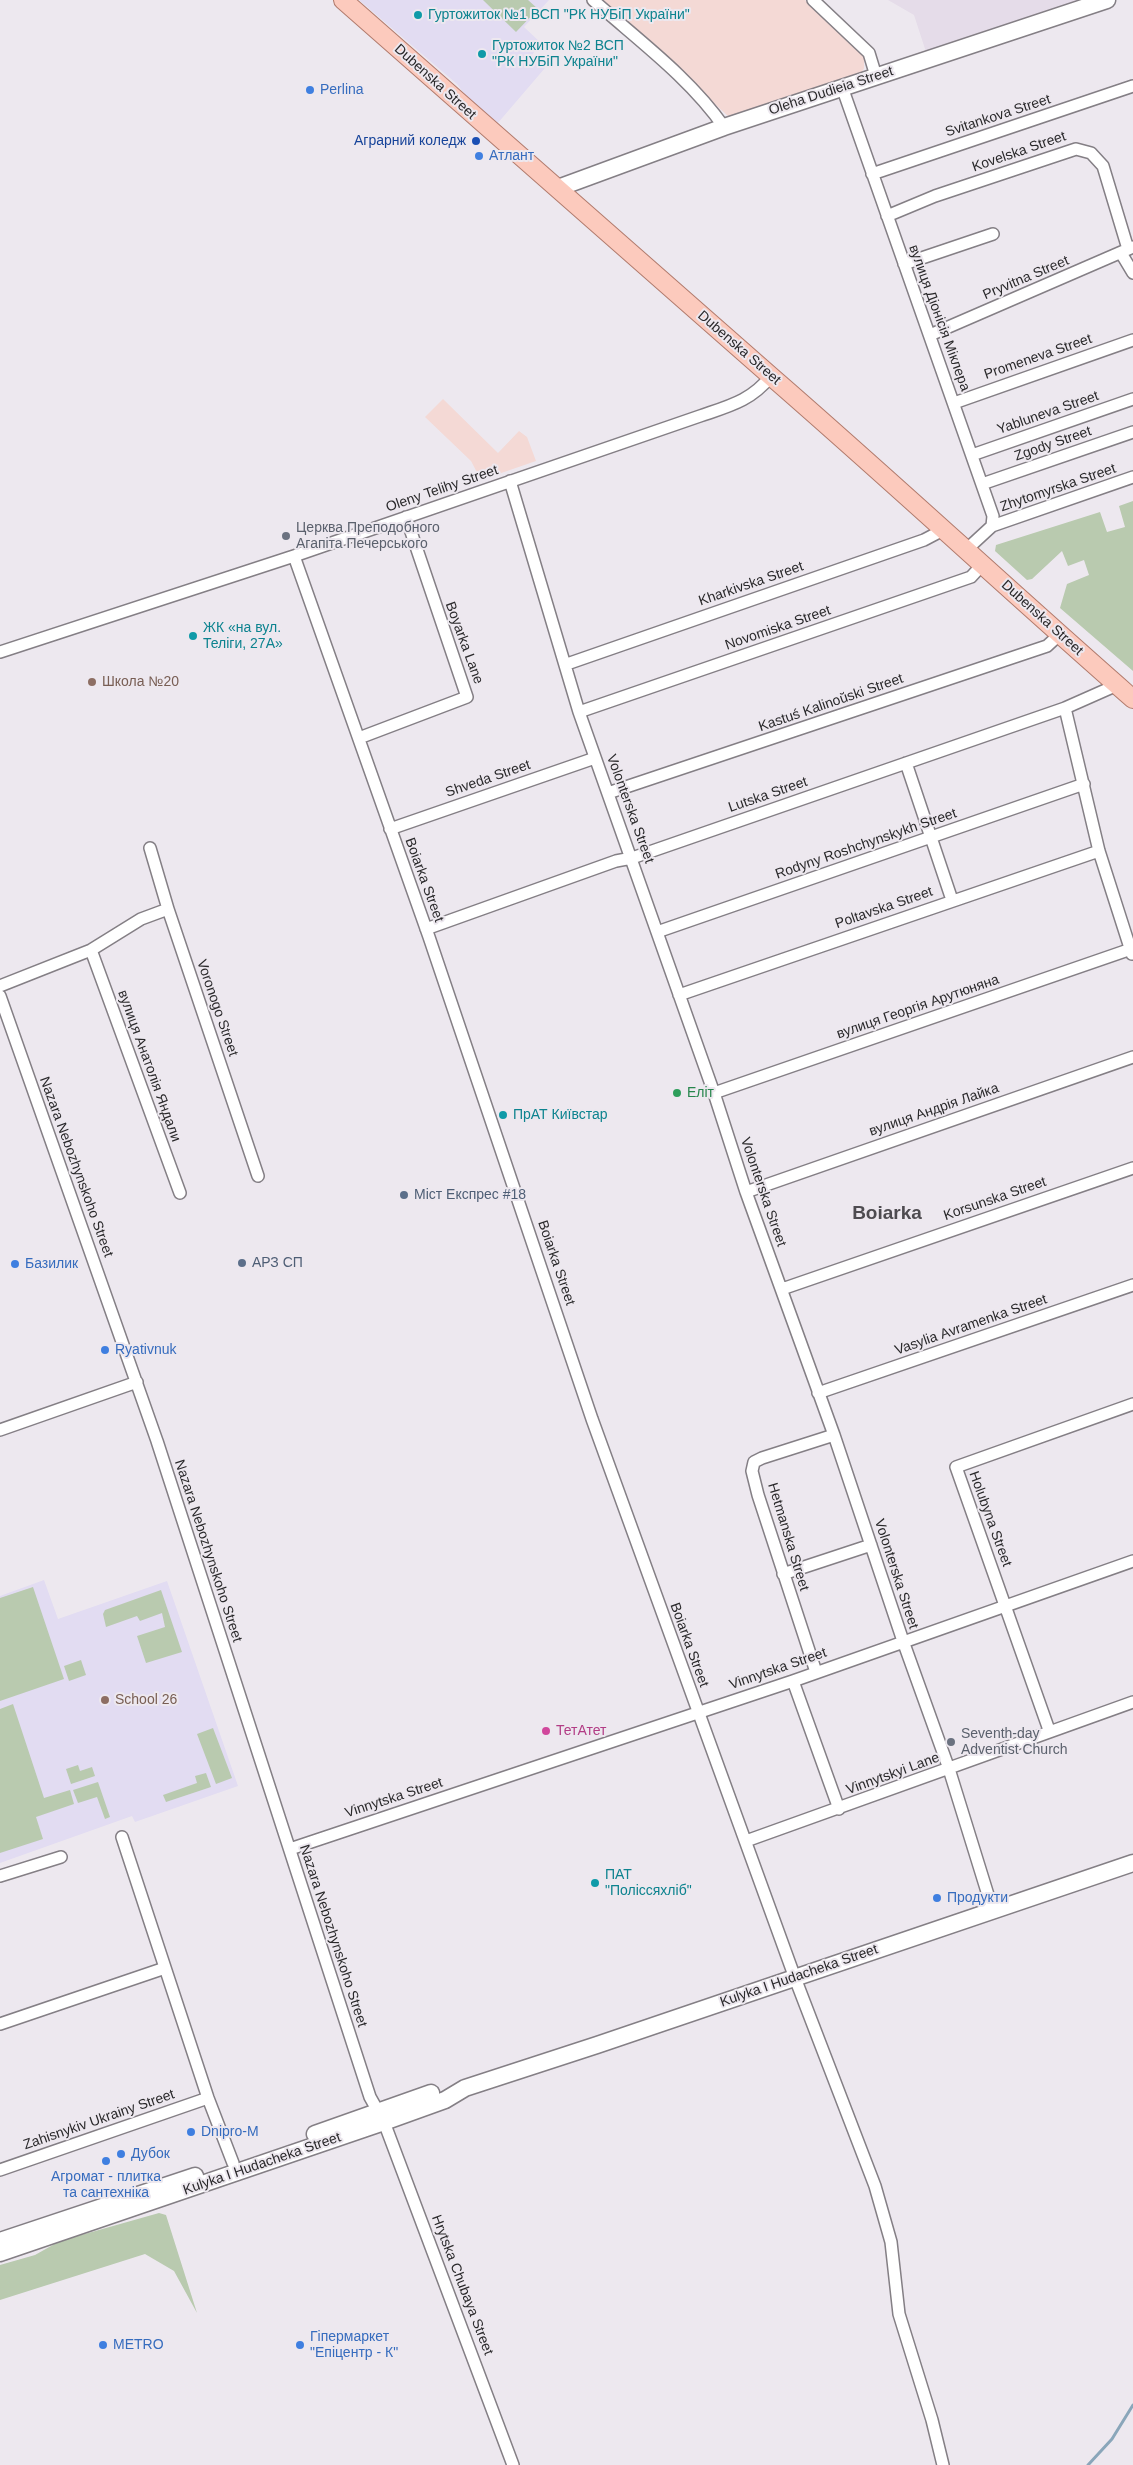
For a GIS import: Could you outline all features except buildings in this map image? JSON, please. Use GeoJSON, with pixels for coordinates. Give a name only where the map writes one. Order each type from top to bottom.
{"type":"FeatureCollection","features":[{"type":"Feature","properties":{"kind":"main road","name":"Dubenska Street"},"geometry":{"type":"LineString","coordinates":[[344,0],[467,111],[558,188],[610,237],[771,376],[1133,699]]}},
{"type":"Feature","properties":{"kind":"main road","name":"Oleha Dudieia Street"},"geometry":{"type":"LineString","coordinates":[[558,188],[724,127],[1107,0]]}},
{"type":"Feature","properties":{"kind":"main road","name":"Kulyka I Hudacheka Street"},"geometry":{"type":"LineString","coordinates":[[0,2241],[234,2163],[381,2117],[445,2100],[465,2088],[1133,1863]]}},
{"type":"Feature","properties":{"kind":"main road","name":"Kulyka I Hudacheka Street"},"geometry":{"type":"LineString","coordinates":[[0,2254],[381,2117]]}},
{"type":"Feature","properties":{"kind":"street"},"geometry":{"type":"LineString","coordinates":[[593,0],[672,70],[713,110],[724,127]]}},
{"type":"Feature","properties":{"kind":"street"},"geometry":{"type":"LineString","coordinates":[[815,1],[869,53],[876,76]]}},
{"type":"Feature","properties":{"kind":"street","name":"Svitankova Street"},"geometry":{"type":"LineString","coordinates":[[872,174],[1133,86]]}},
{"type":"Feature","properties":{"kind":"street","name":"вулиця Діонісія Міклера"},"geometry":{"type":"LineString","coordinates":[[842,87],[993,516],[992,526]]}},
{"type":"Feature","properties":{"kind":"street","name":"Kovelska Street"},"geometry":{"type":"LineString","coordinates":[[886,216],[935,196],[1076,149],[1085,150],[1103,166],[1128,250],[1133,274]]}},
{"type":"Feature","properties":{"kind":"street"},"geometry":{"type":"LineString","coordinates":[[904,264],[993,234]]}},
{"type":"Feature","properties":{"kind":"street","name":"Pryvitna Street"},"geometry":{"type":"LineString","coordinates":[[930,335],[1128,250]]}},
{"type":"Feature","properties":{"kind":"street","name":"Promeneva Street"},"geometry":{"type":"LineString","coordinates":[[954,403],[1133,340]]}},
{"type":"Feature","properties":{"kind":"street","name":"Oleny Telihy Street"},"geometry":{"type":"LineString","coordinates":[[0,652],[294,556],[744,400],[759,390],[771,376]]}},
{"type":"Feature","properties":{"kind":"street","name":"Yabluneva Street"},"geometry":{"type":"LineString","coordinates":[[972,455],[1133,399]]}},
{"type":"Feature","properties":{"kind":"street","name":"Zgody Street"},"geometry":{"type":"LineString","coordinates":[[982,484],[1133,432]]}},
{"type":"Feature","properties":{"kind":"street","name":"Zhytomyrska Street"},"geometry":{"type":"LineString","coordinates":[[992,526],[1133,477]]}},
{"type":"Feature","properties":{"kind":"street","name":"Volonterska Street"},"geometry":{"type":"LineString","coordinates":[[510,481],[567,664],[579,712],[714,1093],[746,1192],[834,1435],[903,1641],[949,1769],[993,1911]]}},
{"type":"Feature","properties":{"kind":"street","name":"Boyarka Lane"},"geometry":{"type":"LineString","coordinates":[[359,738],[467,697],[406,517]]}},
{"type":"Feature","properties":{"kind":"street"},"geometry":{"type":"LineString","coordinates":[[966,550],[992,526]]}},
{"type":"Feature","properties":{"kind":"street","name":"Kharkivska Street"},"geometry":{"type":"LineString","coordinates":[[567,664],[924,540],[943,530]]}},
{"type":"Feature","properties":{"kind":"street","name":"Boiarka Street"},"geometry":{"type":"LineString","coordinates":[[294,556],[426,928],[592,1419],[795,1978],[875,2186],[891,2242],[899,2314],[932,2420],[943,2465]]}},
{"type":"Feature","properties":{"kind":"street","name":"Novomiska Street"},"geometry":{"type":"LineString","coordinates":[[579,712],[971,577],[982,566]]}},
{"type":"Feature","properties":{"kind":"street","name":"Kastuś Kalinoŭski Street"},"geometry":{"type":"LineString","coordinates":[[608,793],[1047,646],[1060,634]]}},
{"type":"Feature","properties":{"kind":"street","name":"Lutska Street"},"geometry":{"type":"LineString","coordinates":[[426,928],[1065,708],[1117,685]]}},
{"type":"Feature","properties":{"kind":"street"},"geometry":{"type":"LineString","coordinates":[[1065,708],[1099,851],[1132,952]]}},
{"type":"Feature","properties":{"kind":"street","name":"Shveda Street"},"geometry":{"type":"LineString","coordinates":[[390,829],[595,758]]}},
{"type":"Feature","properties":{"kind":"street"},"geometry":{"type":"LineString","coordinates":[[906,763],[952,900]]}},
{"type":"Feature","properties":{"kind":"street","name":"Rodyny Roshchynskykh Street"},"geometry":{"type":"LineString","coordinates":[[657,932],[1084,784]]}},
{"type":"Feature","properties":{"kind":"street","name":"Voronogo Street"},"geometry":{"type":"LineString","coordinates":[[150,848],[168,909],[258,1176]]}},
{"type":"Feature","properties":{"kind":"street","name":"Poltavska Street"},"geometry":{"type":"LineString","coordinates":[[679,995],[1099,851]]}},
{"type":"Feature","properties":{"kind":"street"},"geometry":{"type":"LineString","coordinates":[[0,986],[91,950],[141,919],[168,909]]}},
{"type":"Feature","properties":{"kind":"street"},"geometry":{"type":"LineString","coordinates":[[1121,921],[1133,917]]}},
{"type":"Feature","properties":{"kind":"street","name":"вулиця Анатолія Яндали"},"geometry":{"type":"LineString","coordinates":[[91,950],[180,1193]]}},
{"type":"Feature","properties":{"kind":"street","name":"вулиця Георгія Арутюняна"},"geometry":{"type":"LineString","coordinates":[[714,1093],[1132,952]]}},
{"type":"Feature","properties":{"kind":"street","name":"Nazara Nebozhynskoho Street"},"geometry":{"type":"LineString","coordinates":[[0,996],[4,1019],[137,1382],[370,2097],[381,2117]]}},
{"type":"Feature","properties":{"kind":"street","name":"вулиця Андрія Лайка"},"geometry":{"type":"LineString","coordinates":[[746,1192],[1133,1057]]}},
{"type":"Feature","properties":{"kind":"street","name":"Korsunska Street"},"geometry":{"type":"LineString","coordinates":[[782,1289],[1133,1168]]}},
{"type":"Feature","properties":{"kind":"street","name":"Vasylia Avramenka Street"},"geometry":{"type":"LineString","coordinates":[[818,1393],[1133,1285]]}},
{"type":"Feature","properties":{"kind":"street"},"geometry":{"type":"LineString","coordinates":[[0,1430],[137,1382]]}},
{"type":"Feature","properties":{"kind":"street","name":"Holubyna Street"},"geometry":{"type":"LineString","coordinates":[[1049,1730],[956,1467],[1133,1404]]}},
{"type":"Feature","properties":{"kind":"street","name":"Hetmanska Street"},"geometry":{"type":"LineString","coordinates":[[816,1672],[783,1574],[752,1471],[754,1462],[834,1435]]}},
{"type":"Feature","properties":{"kind":"street"},"geometry":{"type":"LineString","coordinates":[[783,1574],[871,1545]]}},
{"type":"Feature","properties":{"kind":"street","name":"Vinnytska Street"},"geometry":{"type":"LineString","coordinates":[[290,1849],[793,1680],[1133,1561]]}},
{"type":"Feature","properties":{"kind":"street"},"geometry":{"type":"LineString","coordinates":[[793,1680],[839,1809]]}},
{"type":"Feature","properties":{"kind":"street","name":"Vinnytskyi Lane"},"geometry":{"type":"LineString","coordinates":[[746,1841],[949,1769],[1049,1730],[1133,1702]]}},
{"type":"Feature","properties":{"kind":"street"},"geometry":{"type":"LineString","coordinates":[[122,1837],[208,2098],[234,2163]]}},
{"type":"Feature","properties":{"kind":"street"},"geometry":{"type":"LineString","coordinates":[[0,1876],[61,1857]]}},
{"type":"Feature","properties":{"kind":"street"},"geometry":{"type":"LineString","coordinates":[[0,2024],[165,1968]]}},
{"type":"Feature","properties":{"kind":"street","name":"Zahisnykiv Ukrainy Street"},"geometry":{"type":"LineString","coordinates":[[0,2170],[208,2098]]}},
{"type":"Feature","properties":{"kind":"street","name":"Hrytska Chubaya Street"},"geometry":{"type":"LineString","coordinates":[[381,2117],[513,2465]]}},
{"type":"Feature","properties":{"kind":"shaded area"},"geometry":{"type":"Polygon","coordinates":[[[359,0],[549,0],[524,27],[541,43],[532,55],[545,68],[497,124],[466,96],[457,84],[359,0]]]}},
{"type":"Feature","properties":{"kind":"shaded area"},"geometry":{"type":"Polygon","coordinates":[[[600,0],[805,0],[864,56],[864,68],[861,74],[728,116],[600,0]]]}},
{"type":"Feature","properties":{"kind":"shaded area"},"geometry":{"type":"Polygon","coordinates":[[[888,0],[1084,0],[926,52],[914,15],[888,0]]]}},
{"type":"Feature","properties":{"kind":"shaded area"},"geometry":{"type":"Polygon","coordinates":[[[443,399],[498,453],[519,431],[527,437],[536,461],[481,480],[471,461],[425,417],[443,399]]]}},
{"type":"Feature","properties":{"kind":"shaded area","name":"School 26"},"geometry":{"type":"Polygon","coordinates":[[[44,1580],[58,1619],[167,1581],[238,1786],[135,1822],[132,1816],[0,1863],[0,1596],[44,1580]]]}},
{"type":"Feature","properties":{"kind":"green space"},"geometry":{"type":"Polygon","coordinates":[[[483,0],[528,0],[538,9],[516,32],[483,0]]]}},
{"type":"Feature","properties":{"kind":"green space"},"geometry":{"type":"Polygon","coordinates":[[[1133,501],[1133,671],[1060,608],[1067,584],[1089,575],[1084,560],[1068,566],[1062,551],[1032,579],[1027,580],[995,551],[996,545],[1100,512],[1107,532],[1125,527],[1119,506],[1133,501]]]}},
{"type":"Feature","properties":{"kind":"green space"},"geometry":{"type":"Polygon","coordinates":[[[33,1587],[64,1679],[0,1701],[0,1598],[33,1587]]]}},
{"type":"Feature","properties":{"kind":"green space"},"geometry":{"type":"Polygon","coordinates":[[[161,1590],[182,1652],[146,1663],[137,1636],[165,1627],[162,1613],[140,1621],[137,1616],[106,1627],[103,1614],[105,1610],[161,1590]]]}},
{"type":"Feature","properties":{"kind":"green space"},"geometry":{"type":"Polygon","coordinates":[[[81,1660],[86,1675],[69,1681],[64,1666],[81,1660]]]}},
{"type":"Feature","properties":{"kind":"green space"},"geometry":{"type":"Polygon","coordinates":[[[13,1704],[44,1798],[70,1790],[74,1804],[36,1817],[43,1839],[0,1853],[0,1709],[13,1704]]]}},
{"type":"Feature","properties":{"kind":"green space"},"geometry":{"type":"Polygon","coordinates":[[[213,1728],[232,1778],[216,1784],[197,1734],[213,1728]]]}},
{"type":"Feature","properties":{"kind":"green space"},"geometry":{"type":"Polygon","coordinates":[[[78,1765],[80,1771],[92,1767],[95,1776],[71,1784],[66,1769],[78,1765]]]}},
{"type":"Feature","properties":{"kind":"green space"},"geometry":{"type":"Polygon","coordinates":[[[206,1773],[211,1787],[166,1802],[163,1795],[197,1783],[195,1776],[206,1773]]]}},
{"type":"Feature","properties":{"kind":"green space"},"geometry":{"type":"Polygon","coordinates":[[[98,1782],[110,1817],[105,1819],[97,1797],[78,1803],[73,1790],[98,1782]]]}},
{"type":"Feature","properties":{"kind":"green space"},"geometry":{"type":"Polygon","coordinates":[[[159,2213],[166,2215],[197,2313],[174,2271],[145,2254],[0,2300],[0,2265],[35,2255],[60,2241],[159,2213]]]}},
{"type":"Feature","properties":{"kind":"waterway"},"geometry":{"type":"LineString","coordinates":[[1088,2465],[1112,2439],[1133,2405]]}},
{"type":"Feature","properties":{"kind":"place","name":"Гуртожиток №1 ВСП \"РК НУБіП України\""},"geometry":{"type":"Point","coordinates":[418,15]}},
{"type":"Feature","properties":{"kind":"place","name":"Гуртожиток №2 ВСП \"РК НУБіП України\""},"geometry":{"type":"Point","coordinates":[482,54]}},
{"type":"Feature","properties":{"kind":"place","name":"Perlina"},"geometry":{"type":"Point","coordinates":[310,90]}},
{"type":"Feature","properties":{"kind":"place","name":"Аграрний коледж"},"geometry":{"type":"Point","coordinates":[476,141]}},
{"type":"Feature","properties":{"kind":"place","name":"Атлант"},"geometry":{"type":"Point","coordinates":[479,156]}},
{"type":"Feature","properties":{"kind":"place","name":"Церква Преподобного Агапіта Печерського"},"geometry":{"type":"Point","coordinates":[286,536]}},
{"type":"Feature","properties":{"kind":"place","name":"ЖК «на вул. Теліги, 27А»"},"geometry":{"type":"Point","coordinates":[193,636]}},
{"type":"Feature","properties":{"kind":"place","name":"Школа №20"},"geometry":{"type":"Point","coordinates":[92,682]}},
{"type":"Feature","properties":{"kind":"place","name":"Еліт"},"geometry":{"type":"Point","coordinates":[677,1093]}},
{"type":"Feature","properties":{"kind":"place","name":"ПрАТ Київстар"},"geometry":{"type":"Point","coordinates":[503,1115]}},
{"type":"Feature","properties":{"kind":"place","name":"Міст Експрес #18"},"geometry":{"type":"Point","coordinates":[404,1195]}},
{"type":"Feature","properties":{"kind":"place","name":"АРЗ СП"},"geometry":{"type":"Point","coordinates":[242,1263]}},
{"type":"Feature","properties":{"kind":"place","name":"Базилик"},"geometry":{"type":"Point","coordinates":[15,1264]}},
{"type":"Feature","properties":{"kind":"place","name":"Ryativnuk"},"geometry":{"type":"Point","coordinates":[105,1350]}},
{"type":"Feature","properties":{"kind":"place","name":"School 26"},"geometry":{"type":"Point","coordinates":[105,1700]}},
{"type":"Feature","properties":{"kind":"place","name":"ТетАтет"},"geometry":{"type":"Point","coordinates":[546,1731]}},
{"type":"Feature","properties":{"kind":"place","name":"Seventh-day Adventist Church"},"geometry":{"type":"Point","coordinates":[951,1742]}},
{"type":"Feature","properties":{"kind":"place","name":"ПАТ \"Поліссяхліб\""},"geometry":{"type":"Point","coordinates":[595,1883]}},
{"type":"Feature","properties":{"kind":"place","name":"Продукти"},"geometry":{"type":"Point","coordinates":[937,1898]}},
{"type":"Feature","properties":{"kind":"place","name":"Dnipro-M"},"geometry":{"type":"Point","coordinates":[191,2132]}},
{"type":"Feature","properties":{"kind":"place","name":"Дубок"},"geometry":{"type":"Point","coordinates":[121,2154]}},
{"type":"Feature","properties":{"kind":"place","name":"Агромат - плитка та сантехніка"},"geometry":{"type":"Point","coordinates":[106,2161]}},
{"type":"Feature","properties":{"kind":"place","name":"METRO"},"geometry":{"type":"Point","coordinates":[103,2345]}},
{"type":"Feature","properties":{"kind":"place","name":"Гіпермаркет \"Епіцентр - К\""},"geometry":{"type":"Point","coordinates":[300,2345]}},
{"type":"Feature","properties":{"kind":"district","name":"Boiarka"},"geometry":{"type":"Point","coordinates":[887,1214]}}]}
